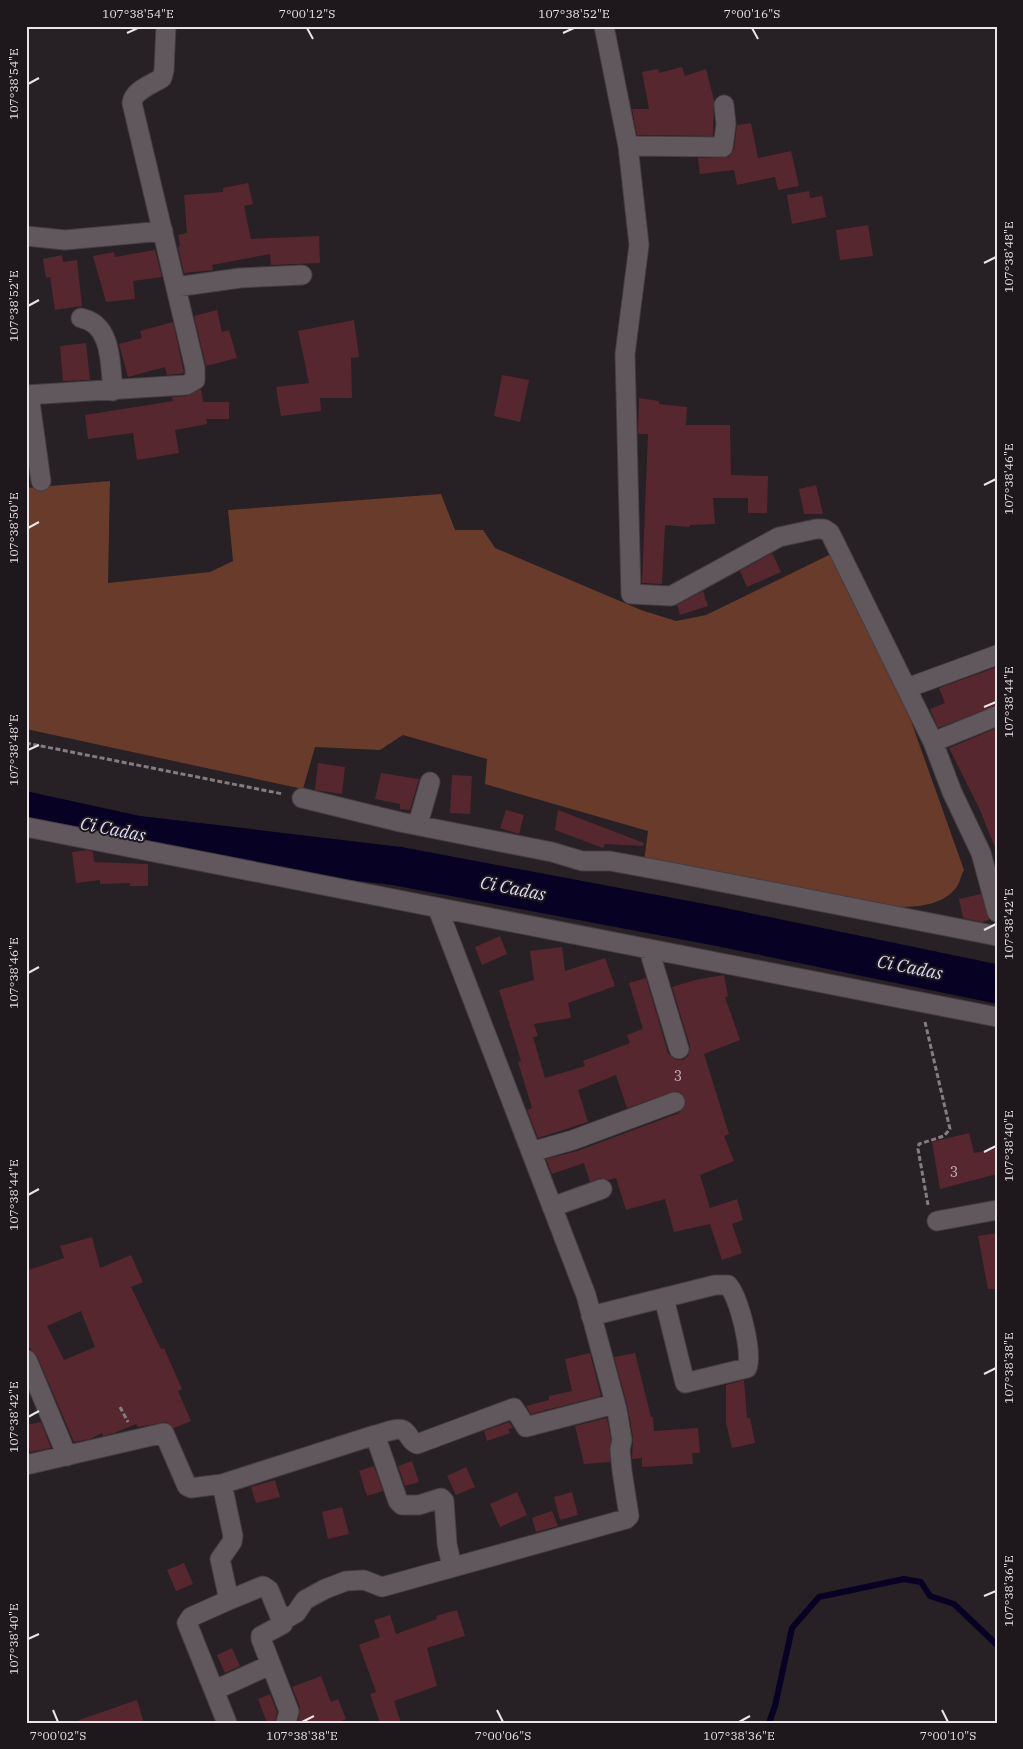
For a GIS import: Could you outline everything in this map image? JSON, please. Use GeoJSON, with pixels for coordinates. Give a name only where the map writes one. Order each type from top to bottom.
{"type":"FeatureCollection","features":[{"type":"Feature","properties":{"kind":"street"},"geometry":{"type":"LineString","coordinates":[[41,481],[28,395],[186,385],[195,380],[195,368],[132,103],[132,98],[138,92],[162,78],[166,26]]}},
{"type":"Feature","properties":{"kind":"street"},"geometry":{"type":"LineString","coordinates":[[604,26],[628,146],[638,245],[625,354],[631,594],[671,596],[779,537],[816,529],[830,533],[933,742],[952,792],[989,850],[997,912]]}},
{"type":"Feature","properties":{"kind":"street"},"geometry":{"type":"LineString","coordinates":[[628,146],[724,147],[726,124],[724,105]]}},
{"type":"Feature","properties":{"kind":"street"},"geometry":{"type":"LineString","coordinates":[[26,236],[66,240],[163,231]]}},
{"type":"Feature","properties":{"kind":"street"},"geometry":{"type":"LineString","coordinates":[[176,287],[240,278],[302,275]]}},
{"type":"Feature","properties":{"kind":"street"},"geometry":{"type":"LineString","coordinates":[[81,318],[94,322],[102,330],[107,347],[113,391]]}},
{"type":"Feature","properties":{"kind":"street"},"geometry":{"type":"LineString","coordinates":[[907,688],[997,656]]}},
{"type":"Feature","properties":{"kind":"street"},"geometry":{"type":"LineString","coordinates":[[933,742],[997,716]]}},
{"type":"Feature","properties":{"kind":"street"},"geometry":{"type":"LineString","coordinates":[[418,824],[430,782]]}},
{"type":"Feature","properties":{"kind":"street"},"geometry":{"type":"LineString","coordinates":[[302,798],[400,822],[418,824],[552,852],[582,861],[610,861],[997,936]]}},
{"type":"Feature","properties":{"kind":"street"},"geometry":{"type":"LineString","coordinates":[[26,827],[997,1018]]}},
{"type":"Feature","properties":{"kind":"street"},"geometry":{"type":"LineString","coordinates":[[286,1723],[289,1711],[261,1637],[283,1624],[282,1621],[296,1613],[305,1600],[325,1589],[346,1581],[364,1580],[382,1586],[626,1519],[629,1511],[622,1471],[620,1450],[622,1440],[586,1295],[438,909]]}},
{"type":"Feature","properties":{"kind":"street"},"geometry":{"type":"LineString","coordinates":[[649,950],[679,1049]]}},
{"type":"Feature","properties":{"kind":"street"},"geometry":{"type":"LineString","coordinates":[[531,1152],[573,1140],[675,1102]]}},
{"type":"Feature","properties":{"kind":"street"},"geometry":{"type":"LineString","coordinates":[[552,1207],[602,1189]]}},
{"type":"Feature","properties":{"kind":"street"},"geometry":{"type":"LineString","coordinates":[[937,1221],[997,1210]]}},
{"type":"Feature","properties":{"kind":"street"},"geometry":{"type":"LineString","coordinates":[[591,1316],[716,1285],[728,1284],[733,1290],[744,1329],[750,1361],[747,1368],[685,1383],[664,1298]]}},
{"type":"Feature","properties":{"kind":"street"},"geometry":{"type":"LineString","coordinates":[[27,1360],[67,1456]]}},
{"type":"Feature","properties":{"kind":"street"},"geometry":{"type":"LineString","coordinates":[[26,1465],[164,1433],[187,1486],[192,1488],[222,1484],[375,1435],[403,1430],[412,1442],[417,1444],[514,1408],[526,1427],[614,1404]]}},
{"type":"Feature","properties":{"kind":"street"},"geometry":{"type":"LineString","coordinates":[[375,1435],[398,1501],[402,1505],[419,1505],[440,1498],[444,1501],[447,1544],[452,1567]]}},
{"type":"Feature","properties":{"kind":"street"},"geometry":{"type":"LineString","coordinates":[[222,1484],[234,1536],[220,1559],[229,1600]]}},
{"type":"Feature","properties":{"kind":"street"},"geometry":{"type":"LineString","coordinates":[[227,1723],[187,1622],[191,1617],[266,1586],[282,1621]]}},
{"type":"Feature","properties":{"kind":"street"},"geometry":{"type":"LineString","coordinates":[[215,1690],[270,1665]]}},
{"type":"Feature","properties":{"kind":"path"},"geometry":{"type":"LineString","coordinates":[[26,743],[302,798]]}},
{"type":"Feature","properties":{"kind":"path"},"geometry":{"type":"LineString","coordinates":[[920,1002],[950,1129],[944,1136],[922,1142],[918,1149],[930,1214],[937,1221]]}},
{"type":"Feature","properties":{"kind":"shaded area"},"geometry":{"type":"Polygon","coordinates":[[[110,481],[108,583],[210,572],[233,561],[228,510],[441,494],[455,530],[483,530],[495,548],[641,610],[676,621],[706,615],[833,553],[900,690],[964,870],[959,884],[939,901],[929,904],[907,907],[875,906],[644,861],[648,831],[485,784],[487,759],[403,735],[380,750],[315,747],[303,789],[26,729],[26,488],[110,481]]]}},
{"type":"Feature","properties":{"kind":"building"},"geometry":{"type":"Polygon","coordinates":[[[682,67],[685,76],[706,69],[714,100],[713,136],[637,135],[632,109],[649,109],[642,72],[658,69],[659,73],[682,67]]]}},
{"type":"Feature","properties":{"kind":"building"},"geometry":{"type":"Polygon","coordinates":[[[751,123],[758,158],[791,151],[799,186],[778,190],[775,177],[737,185],[734,170],[700,174],[698,158],[728,157],[734,149],[737,125],[751,123]]]}},
{"type":"Feature","properties":{"kind":"building"},"geometry":{"type":"Polygon","coordinates":[[[248,183],[253,204],[244,206],[251,239],[319,236],[320,263],[271,265],[270,254],[212,265],[213,270],[184,273],[178,247],[180,246],[178,235],[187,233],[184,195],[223,192],[223,188],[248,183]]]}},
{"type":"Feature","properties":{"kind":"building"},"geometry":{"type":"Polygon","coordinates":[[[809,191],[810,198],[822,196],[826,217],[792,224],[787,195],[809,191]]]}},
{"type":"Feature","properties":{"kind":"building"},"geometry":{"type":"Polygon","coordinates":[[[868,225],[873,256],[840,260],[836,230],[868,225]]]}},
{"type":"Feature","properties":{"kind":"building"},"geometry":{"type":"Polygon","coordinates":[[[155,250],[162,277],[133,281],[135,299],[106,302],[93,256],[114,252],[115,257],[155,250]]]}},
{"type":"Feature","properties":{"kind":"building"},"geometry":{"type":"Polygon","coordinates":[[[62,255],[63,262],[77,260],[82,306],[55,310],[50,277],[46,278],[43,259],[62,255]]]}},
{"type":"Feature","properties":{"kind":"building"},"geometry":{"type":"Polygon","coordinates":[[[217,310],[222,332],[229,330],[237,358],[206,366],[194,316],[217,310]]]}},
{"type":"Feature","properties":{"kind":"building"},"geometry":{"type":"Polygon","coordinates":[[[354,320],[359,357],[351,358],[352,398],[320,398],[321,411],[281,416],[276,387],[309,383],[298,331],[354,320]]]}},
{"type":"Feature","properties":{"kind":"building"},"geometry":{"type":"Polygon","coordinates":[[[173,322],[184,373],[167,375],[165,367],[128,377],[119,344],[142,338],[140,331],[173,322]]]}},
{"type":"Feature","properties":{"kind":"building"},"geometry":{"type":"Polygon","coordinates":[[[86,343],[90,380],[63,381],[60,346],[86,343]]]}},
{"type":"Feature","properties":{"kind":"building"},"geometry":{"type":"Polygon","coordinates":[[[502,375],[529,380],[520,422],[494,416],[502,375]]]}},
{"type":"Feature","properties":{"kind":"building"},"geometry":{"type":"Polygon","coordinates":[[[201,389],[203,402],[229,402],[229,419],[206,419],[207,424],[175,430],[179,453],[137,460],[133,433],[88,439],[85,415],[173,401],[172,397],[187,396],[201,389]]]}},
{"type":"Feature","properties":{"kind":"building"},"geometry":{"type":"Polygon","coordinates":[[[639,398],[659,401],[659,404],[687,407],[686,425],[730,425],[731,475],[768,476],[767,513],[748,513],[748,498],[713,498],[715,524],[690,525],[689,527],[665,525],[662,584],[642,583],[648,434],[638,434],[639,398]]]}},
{"type":"Feature","properties":{"kind":"building"},"geometry":{"type":"Polygon","coordinates":[[[816,485],[823,514],[804,514],[799,489],[816,485]]]}},
{"type":"Feature","properties":{"kind":"building"},"geometry":{"type":"Polygon","coordinates":[[[772,553],[781,572],[747,587],[740,571],[772,553]]]}},
{"type":"Feature","properties":{"kind":"building"},"geometry":{"type":"Polygon","coordinates":[[[703,591],[708,606],[680,615],[677,605],[703,591]]]}},
{"type":"Feature","properties":{"kind":"building"},"geometry":{"type":"Polygon","coordinates":[[[997,667],[997,705],[938,728],[930,709],[945,703],[939,688],[997,667]]]}},
{"type":"Feature","properties":{"kind":"building"},"geometry":{"type":"Polygon","coordinates":[[[997,728],[996,850],[980,810],[949,748],[997,728]]]}},
{"type":"Feature","properties":{"kind":"building"},"geometry":{"type":"Polygon","coordinates":[[[318,763],[345,767],[342,794],[315,790],[318,763]]]}},
{"type":"Feature","properties":{"kind":"building"},"geometry":{"type":"Polygon","coordinates":[[[381,773],[419,779],[410,810],[400,809],[400,804],[375,799],[381,773]]]}},
{"type":"Feature","properties":{"kind":"building"},"geometry":{"type":"Polygon","coordinates":[[[452,775],[472,776],[470,814],[450,813],[452,775]]]}},
{"type":"Feature","properties":{"kind":"building"},"geometry":{"type":"Polygon","coordinates":[[[506,810],[524,815],[519,834],[500,828],[506,810]]]}},
{"type":"Feature","properties":{"kind":"building"},"geometry":{"type":"Polygon","coordinates":[[[558,810],[644,843],[643,846],[605,844],[603,848],[555,830],[558,810]]]}},
{"type":"Feature","properties":{"kind":"building"},"geometry":{"type":"Polygon","coordinates":[[[87,850],[93,852],[94,862],[148,864],[148,886],[130,886],[130,883],[100,884],[100,880],[76,883],[72,852],[87,850]]]}},
{"type":"Feature","properties":{"kind":"building"},"geometry":{"type":"Polygon","coordinates":[[[981,894],[989,920],[981,922],[963,918],[959,899],[981,894]]]}},
{"type":"Feature","properties":{"kind":"building"},"geometry":{"type":"Polygon","coordinates":[[[500,936],[507,954],[482,965],[475,947],[500,936]]]}},
{"type":"Feature","properties":{"kind":"building"},"geometry":{"type":"Polygon","coordinates":[[[562,947],[565,971],[605,958],[615,986],[568,1003],[571,1018],[534,1024],[538,1036],[533,1037],[545,1078],[585,1066],[583,1061],[630,1043],[627,1035],[643,1029],[629,983],[646,978],[668,1053],[676,1060],[683,1060],[688,1056],[690,1046],[672,987],[695,980],[724,975],[728,996],[725,997],[740,1040],[704,1054],[729,1134],[724,1136],[734,1161],[700,1175],[710,1208],[737,1199],[743,1220],[732,1224],[742,1253],[722,1260],[710,1224],[674,1232],[665,1199],[626,1210],[616,1178],[608,1180],[599,1178],[590,1182],[584,1163],[552,1174],[546,1159],[577,1151],[679,1113],[686,1103],[682,1094],[676,1091],[627,1108],[616,1075],[578,1090],[588,1122],[538,1138],[527,1110],[532,1108],[518,1062],[521,1061],[499,990],[534,980],[530,951],[562,947]]]}},
{"type":"Feature","properties":{"kind":"building"},"geometry":{"type":"Polygon","coordinates":[[[969,1133],[974,1153],[997,1149],[997,1174],[940,1189],[932,1142],[969,1133]]]}},
{"type":"Feature","properties":{"kind":"building"},"geometry":{"type":"Polygon","coordinates":[[[997,1233],[997,1289],[988,1289],[978,1236],[997,1233]]]}},
{"type":"Feature","properties":{"kind":"building"},"geometry":{"type":"Polygon","coordinates":[[[92,1237],[100,1268],[131,1255],[143,1282],[131,1287],[161,1349],[164,1348],[182,1389],[178,1391],[191,1421],[174,1428],[166,1422],[138,1427],[136,1424],[114,1433],[103,1436],[102,1433],[90,1439],[74,1442],[37,1356],[26,1344],[26,1271],[64,1258],[60,1246],[92,1237]],[[81,1311],[47,1326],[64,1360],[95,1347],[81,1311]]]}},
{"type":"Feature","properties":{"kind":"building"},"geometry":{"type":"Polygon","coordinates":[[[590,1353],[601,1396],[531,1414],[526,1406],[549,1400],[549,1396],[572,1391],[565,1359],[590,1353]]]}},
{"type":"Feature","properties":{"kind":"building"},"geometry":{"type":"Polygon","coordinates":[[[635,1353],[651,1417],[653,1417],[654,1431],[698,1428],[700,1453],[692,1453],[693,1464],[642,1467],[642,1458],[632,1459],[633,1438],[628,1408],[614,1357],[635,1353]]]}},
{"type":"Feature","properties":{"kind":"building"},"geometry":{"type":"Polygon","coordinates":[[[744,1380],[747,1418],[750,1418],[755,1443],[732,1448],[726,1423],[726,1385],[744,1380]]]}},
{"type":"Feature","properties":{"kind":"building"},"geometry":{"type":"Polygon","coordinates":[[[607,1418],[611,1440],[610,1462],[584,1464],[575,1426],[607,1418]]]}},
{"type":"Feature","properties":{"kind":"building"},"geometry":{"type":"Polygon","coordinates":[[[41,1422],[51,1448],[30,1452],[26,1425],[41,1422]]]}},
{"type":"Feature","properties":{"kind":"building"},"geometry":{"type":"Polygon","coordinates":[[[509,1422],[513,1428],[508,1429],[510,1433],[487,1441],[484,1431],[509,1422]]]}},
{"type":"Feature","properties":{"kind":"building"},"geometry":{"type":"Polygon","coordinates":[[[412,1461],[419,1482],[405,1486],[398,1466],[412,1461]]]}},
{"type":"Feature","properties":{"kind":"building"},"geometry":{"type":"Polygon","coordinates":[[[374,1466],[383,1491],[367,1496],[359,1471],[374,1466]]]}},
{"type":"Feature","properties":{"kind":"building"},"geometry":{"type":"Polygon","coordinates":[[[466,1467],[475,1487],[456,1495],[447,1476],[466,1467]]]}},
{"type":"Feature","properties":{"kind":"building"},"geometry":{"type":"Polygon","coordinates":[[[275,1480],[280,1497],[256,1503],[251,1487],[275,1480]]]}},
{"type":"Feature","properties":{"kind":"building"},"geometry":{"type":"Polygon","coordinates":[[[517,1492],[527,1515],[500,1527],[490,1504],[517,1492]]]}},
{"type":"Feature","properties":{"kind":"building"},"geometry":{"type":"Polygon","coordinates":[[[572,1492],[578,1515],[560,1520],[554,1497],[572,1492]]]}},
{"type":"Feature","properties":{"kind":"building"},"geometry":{"type":"Polygon","coordinates":[[[342,1507],[349,1534],[328,1539],[322,1512],[342,1507]]]}},
{"type":"Feature","properties":{"kind":"building"},"geometry":{"type":"Polygon","coordinates":[[[552,1511],[558,1526],[536,1532],[532,1518],[552,1511]]]}},
{"type":"Feature","properties":{"kind":"building"},"geometry":{"type":"Polygon","coordinates":[[[184,1563],[193,1584],[176,1591],[167,1570],[184,1563]]]}},
{"type":"Feature","properties":{"kind":"building"},"geometry":{"type":"Polygon","coordinates":[[[457,1610],[465,1636],[427,1648],[437,1686],[394,1701],[401,1723],[380,1723],[370,1694],[376,1692],[359,1645],[380,1637],[374,1620],[390,1615],[396,1634],[437,1619],[436,1616],[457,1610]]]}},
{"type":"Feature","properties":{"kind":"building"},"geometry":{"type":"Polygon","coordinates":[[[232,1648],[240,1666],[225,1673],[217,1655],[232,1648]]]}},
{"type":"Feature","properties":{"kind":"building"},"geometry":{"type":"Polygon","coordinates":[[[321,1676],[331,1702],[338,1699],[346,1719],[336,1723],[298,1723],[300,1707],[292,1687],[321,1676]]]}},
{"type":"Feature","properties":{"kind":"building"},"geometry":{"type":"Polygon","coordinates":[[[270,1694],[277,1712],[275,1723],[267,1723],[258,1699],[270,1694]]]}},
{"type":"Feature","properties":{"kind":"building"},"geometry":{"type":"Polygon","coordinates":[[[137,1700],[144,1723],[79,1723],[79,1720],[137,1700]]]}},
{"type":"Feature","properties":{"kind":"waterway","name":"Ci Cadas"},"geometry":{"type":"LineString","coordinates":[[26,811],[136,835],[397,866],[716,926],[997,984]]}},
{"type":"Feature","properties":{"kind":"waterway"},"geometry":{"type":"LineString","coordinates":[[769,1723],[775,1706],[792,1628],[819,1597],[904,1579],[921,1582],[930,1596],[954,1604],[997,1645]]}}]}
